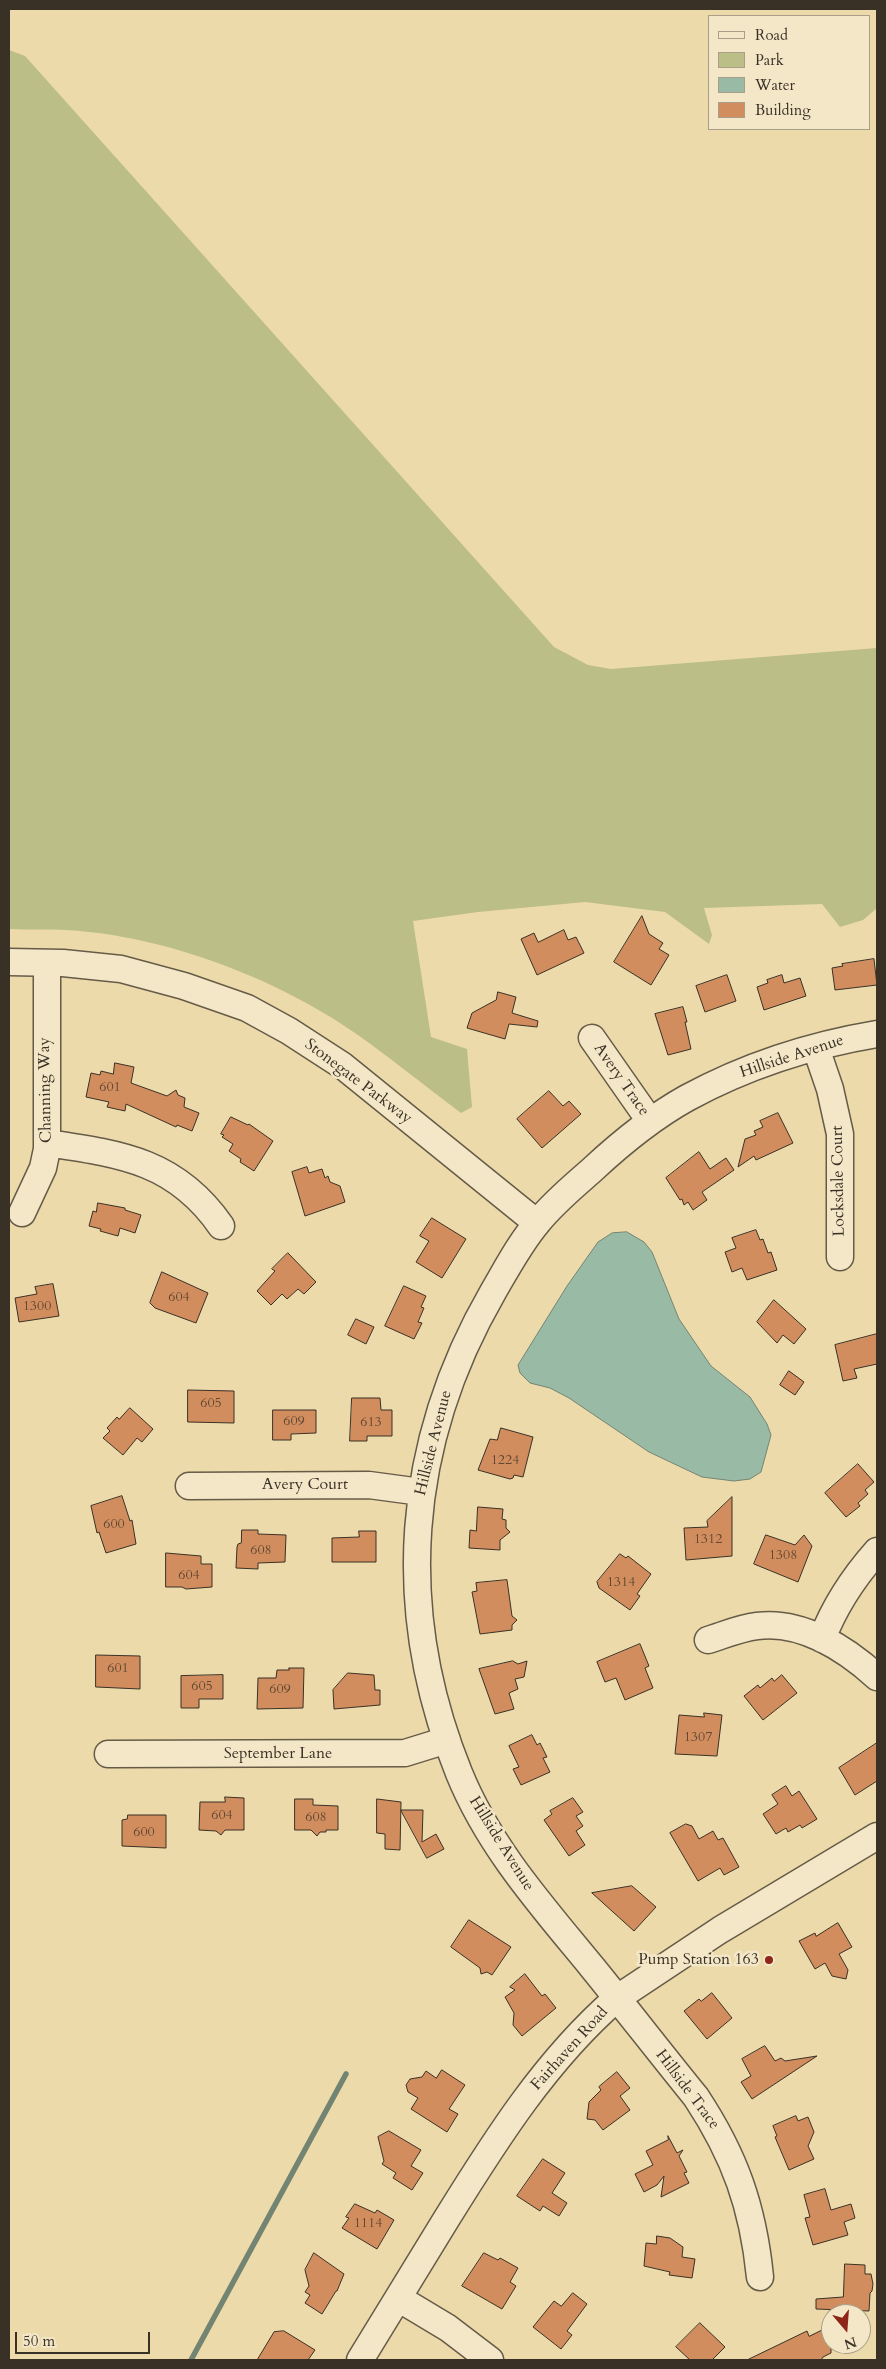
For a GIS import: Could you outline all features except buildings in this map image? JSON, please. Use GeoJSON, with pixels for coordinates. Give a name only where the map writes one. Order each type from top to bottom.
{"type":"FeatureCollection","features":[{"type":"Feature","properties":{"kind":"street","name":"Stonegate Parkway"},"geometry":{"type":"LineString","coordinates":[[9,962],[121,969],[184,986],[247,1008],[277,1023],[343,1066],[537,1223]]}},
{"type":"Feature","properties":{"kind":"street","name":"Channing Way"},"geometry":{"type":"LineString","coordinates":[[22,1212],[43,1168],[47,1143],[47,963]]}},
{"type":"Feature","properties":{"kind":"street","name":"Hillside Avenue"},"geometry":{"type":"LineString","coordinates":[[616,1999],[535,1899],[509,1863],[484,1823],[464,1784],[447,1740],[421,1637],[417,1547],[421,1492],[435,1425],[451,1376],[477,1321],[516,1254],[537,1223],[613,1150],[650,1121],[687,1098],[750,1068],[816,1048],[877,1034]]}},
{"type":"Feature","properties":{"kind":"street","name":"Avery Trace"},"geometry":{"type":"LineString","coordinates":[[592,1038],[650,1121]]}},
{"type":"Feature","properties":{"kind":"street","name":"Locksdale Court"},"geometry":{"type":"LineString","coordinates":[[816,1048],[830,1089],[840,1134],[840,1257]]}},
{"type":"Feature","properties":{"kind":"street"},"geometry":{"type":"LineString","coordinates":[[47,1143],[120,1156],[165,1172],[182,1183],[204,1204],[221,1226]]}},
{"type":"Feature","properties":{"kind":"street","name":"Avery Court"},"geometry":{"type":"LineString","coordinates":[[189,1486],[369,1486],[421,1492]]}},
{"type":"Feature","properties":{"kind":"street"},"geometry":{"type":"LineString","coordinates":[[822,1639],[837,1604],[850,1582],[877,1551]]}},
{"type":"Feature","properties":{"kind":"street"},"geometry":{"type":"LineString","coordinates":[[708,1640],[747,1628],[775,1625],[795,1628],[822,1639],[877,1677]]}},
{"type":"Feature","properties":{"kind":"street","name":"September Lane"},"geometry":{"type":"LineString","coordinates":[[108,1754],[404,1753],[447,1740]]}},
{"type":"Feature","properties":{"kind":"street","name":"Fairhaven Road"},"geometry":{"type":"LineString","coordinates":[[360,2360],[499,2133],[537,2084],[601,2012],[616,1999],[720,1930],[877,1836]]}},
{"type":"Feature","properties":{"kind":"street","name":"Hillside Trace"},"geometry":{"type":"LineString","coordinates":[[616,1999],[696,2097],[718,2130],[736,2168],[745,2196],[752,2224],[760,2277]]}},
{"type":"Feature","properties":{"kind":"street"},"geometry":{"type":"LineString","coordinates":[[398,2298],[448,2328],[490,2360]]}},
{"type":"Feature","properties":{"kind":"green space"},"geometry":{"type":"Polygon","coordinates":[[[9,50],[25,56],[554,647],[588,665],[611,669],[877,648],[877,908],[863,920],[840,927],[822,904],[704,908],[712,935],[709,944],[665,912],[585,902],[478,912],[413,921],[431,1037],[467,1049],[472,1107],[461,1113],[355,1033],[290,994],[254,978],[179,950],[141,940],[66,930],[9,929],[9,50]]]}},
{"type":"Feature","properties":{"kind":"water"},"geometry":{"type":"Polygon","coordinates":[[[627,1232],[644,1242],[652,1252],[679,1319],[711,1366],[750,1397],[767,1424],[771,1435],[761,1472],[750,1479],[734,1481],[702,1477],[649,1452],[569,1398],[550,1388],[530,1383],[520,1373],[518,1365],[567,1286],[598,1242],[612,1233],[627,1232]]]}},
{"type":"Feature","properties":{"kind":"waterway"},"geometry":{"type":"LineString","coordinates":[[191,2360],[346,2074]]}},
{"type":"Feature","properties":{"kind":"place","name":"Pump Station 163"},"geometry":{"type":"Point","coordinates":[769,1960]}}]}
